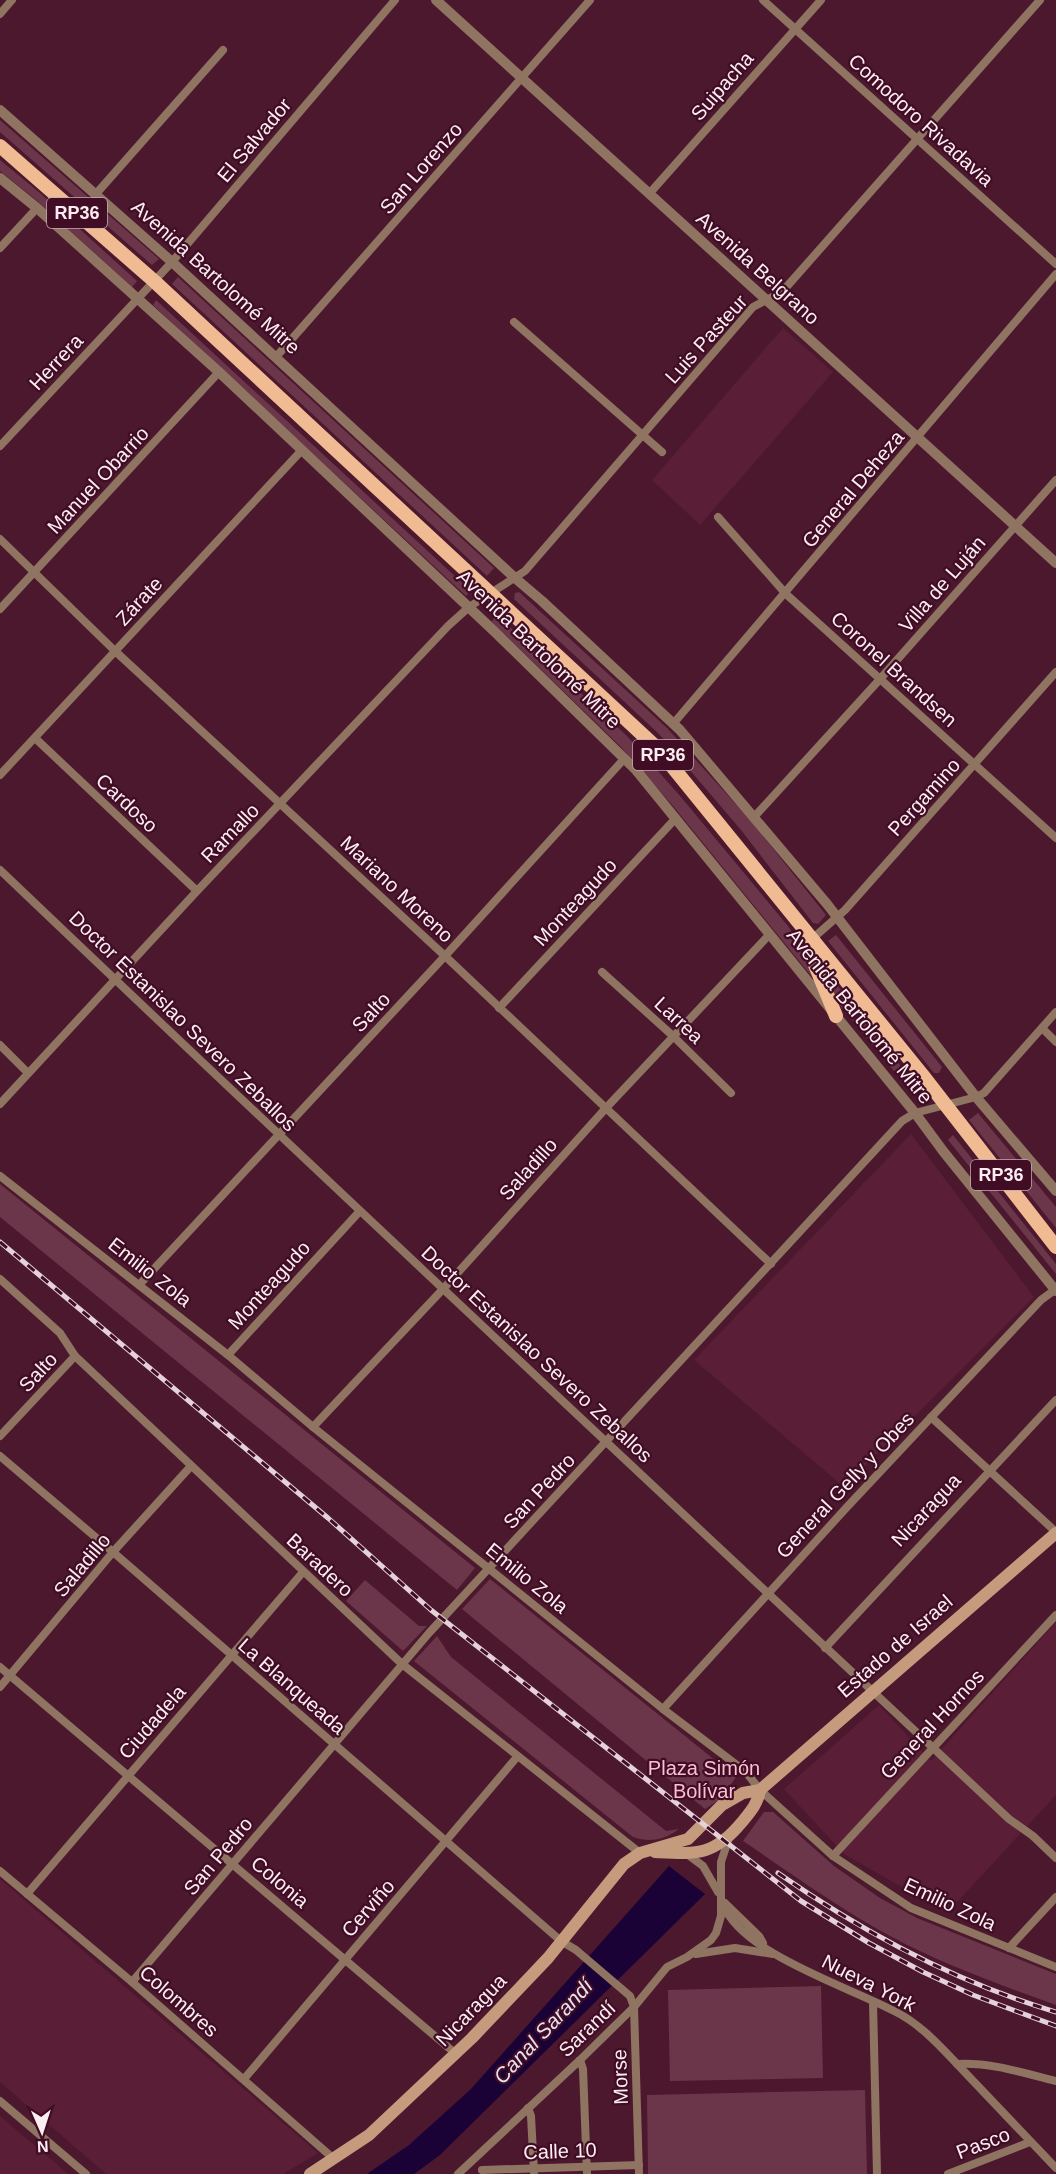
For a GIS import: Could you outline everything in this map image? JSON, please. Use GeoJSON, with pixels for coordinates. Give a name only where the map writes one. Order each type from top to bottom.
{"type":"FeatureCollection","features":[{"type":"Feature","properties":{"kind":"main road","name":"Avenida Bartolomé Mitre"},"geometry":{"type":"LineString","coordinates":[[0,146],[154,282],[658,749],[945,1104],[1056,1247]]}},
{"type":"Feature","properties":{"kind":"main road"},"geometry":{"type":"LineString","coordinates":[[812,939],[815,965],[836,1016]]}},
{"type":"Feature","properties":{"kind":"main road","name":"Estado de Israel"},"geometry":{"type":"LineString","coordinates":[[641,1852],[688,1839],[722,1805],[743,1793],[760,1790],[1056,1532]]}},
{"type":"Feature","properties":{"kind":"main road","name":"Estado de Israel"},"geometry":{"type":"LineString","coordinates":[[641,1852],[687,1854],[707,1850],[729,1838],[756,1804],[760,1790]]}},
{"type":"Feature","properties":{"kind":"main road","name":"Nicaragua"},"geometry":{"type":"LineString","coordinates":[[310,2174],[369,2135],[456,2054],[548,1959],[624,1864],[641,1852]]}},
{"type":"Feature","properties":{"kind":"street"},"geometry":{"type":"LineString","coordinates":[[0,14],[12,0]]}},
{"type":"Feature","properties":{"kind":"street","name":"El Salvador"},"geometry":{"type":"LineString","coordinates":[[137,299],[172,262],[395,0]]}},
{"type":"Feature","properties":{"kind":"street","name":"Avenida Belgrano"},"geometry":{"type":"LineString","coordinates":[[436,0],[1056,563]]}},
{"type":"Feature","properties":{"kind":"street","name":"San Lorenzo"},"geometry":{"type":"LineString","coordinates":[[276,357],[590,0]]}},
{"type":"Feature","properties":{"kind":"street","name":"Comodoro Rivadavia"},"geometry":{"type":"LineString","coordinates":[[764,0],[916,140],[1056,264]]}},
{"type":"Feature","properties":{"kind":"street","name":"Suipacha"},"geometry":{"type":"LineString","coordinates":[[649,194],[821,0]]}},
{"type":"Feature","properties":{"kind":"street","name":"Luis Pasteur"},"geometry":{"type":"LineString","coordinates":[[491,593],[525,571],[753,307],[782,292],[1040,0]]}},
{"type":"Feature","properties":{"kind":"street"},"geometry":{"type":"LineString","coordinates":[[95,195],[223,50]]}},
{"type":"Feature","properties":{"kind":"street","name":"Avenida Bartolomé Mitre"},"geometry":{"type":"LineString","coordinates":[[0,110],[172,262],[673,724],[754,816],[837,916],[976,1097],[1056,1191]]}},
{"type":"Feature","properties":{"kind":"street","name":"Avenida Bartolomé Mitre"},"geometry":{"type":"LineString","coordinates":[[0,178],[37,208],[219,372],[469,607],[624,759],[676,818],[1056,1290]]}},
{"type":"Feature","properties":{"kind":"street"},"geometry":{"type":"LineString","coordinates":[[0,248],[37,208]]}},
{"type":"Feature","properties":{"kind":"street","name":"General Deheza"},"geometry":{"type":"LineString","coordinates":[[673,724],[1056,274]]}},
{"type":"Feature","properties":{"kind":"street","name":"Herrera"},"geometry":{"type":"LineString","coordinates":[[0,446],[137,299]]}},
{"type":"Feature","properties":{"kind":"street"},"geometry":{"type":"LineString","coordinates":[[514,322],[662,452]]}},
{"type":"Feature","properties":{"kind":"street","name":"Manuel Obarrio"},"geometry":{"type":"LineString","coordinates":[[0,609],[219,372]]}},
{"type":"Feature","properties":{"kind":"street","name":"Zárate"},"geometry":{"type":"LineString","coordinates":[[0,775],[302,450]]}},
{"type":"Feature","properties":{"kind":"street","name":"Villa de Luján"},"geometry":{"type":"LineString","coordinates":[[754,816],[881,678],[1056,480]]}},
{"type":"Feature","properties":{"kind":"street","name":"Coronel Brandsen"},"geometry":{"type":"LineString","coordinates":[[718,517],[786,594],[1056,838]]}},
{"type":"Feature","properties":{"kind":"street","name":"Mariano Moreno"},"geometry":{"type":"LineString","coordinates":[[0,540],[115,651],[445,956],[771,1264]]}},
{"type":"Feature","properties":{"kind":"street","name":"Ramallo"},"geometry":{"type":"LineString","coordinates":[[0,1104],[197,891],[448,626],[469,607],[491,593]]}},
{"type":"Feature","properties":{"kind":"street","name":"Pergamino"},"geometry":{"type":"LineString","coordinates":[[812,939],[837,916],[975,765],[1056,672]]}},
{"type":"Feature","properties":{"kind":"street","name":"Cardoso"},"geometry":{"type":"LineString","coordinates":[[34,738],[197,891]]}},
{"type":"Feature","properties":{"kind":"street","name":"Salto"},"geometry":{"type":"LineString","coordinates":[[139,1285],[445,956],[624,759]]}},
{"type":"Feature","properties":{"kind":"street","name":"Monteagudo"},"geometry":{"type":"LineString","coordinates":[[499,1008],[676,818]]}},
{"type":"Feature","properties":{"kind":"street","name":"Doctor Estanislao Severo Zeballos"},"geometry":{"type":"LineString","coordinates":[[0,870],[359,1212],[444,1288],[767,1594],[1009,1819],[1033,1836],[1056,1858]]}},
{"type":"Feature","properties":{"kind":"street","name":"Saladillo"},"geometry":{"type":"LineString","coordinates":[[313,1427],[444,1288],[606,1108],[769,935]]}},
{"type":"Feature","properties":{"kind":"street","name":"Larrea"},"geometry":{"type":"LineString","coordinates":[[602,972],[673,1036],[731,1093]]}},
{"type":"Feature","properties":{"kind":"street"},"geometry":{"type":"LineString","coordinates":[[976,1097],[988,1089],[1056,1012]]}},
{"type":"Feature","properties":{"kind":"street"},"geometry":{"type":"LineString","coordinates":[[1042,1028],[1056,1042]]}},
{"type":"Feature","properties":{"kind":"street"},"geometry":{"type":"LineString","coordinates":[[0,1045],[28,1073]]}},
{"type":"Feature","properties":{"kind":"street","name":"San Pedro"},"geometry":{"type":"LineString","coordinates":[[132,1982],[402,1664],[902,1121],[915,1113],[976,1097]]}},
{"type":"Feature","properties":{"kind":"street","name":"Emilio Zola"},"geometry":{"type":"LineString","coordinates":[[0,1176],[228,1355],[313,1427],[663,1709],[746,1772],[760,1790],[833,1856],[911,1908],[1056,1967]]}},
{"type":"Feature","properties":{"kind":"street","name":"Monteagudo"},"geometry":{"type":"LineString","coordinates":[[228,1355],[359,1212]]}},
{"type":"Feature","properties":{"kind":"street","name":"Baradero"},"geometry":{"type":"LineString","coordinates":[[0,1279],[60,1333],[75,1356],[402,1664],[517,1757],[641,1852]]}},
{"type":"Feature","properties":{"kind":"street","name":"General Gelly y Obes"},"geometry":{"type":"LineString","coordinates":[[663,1709],[1041,1299],[1056,1290]]}},
{"type":"Feature","properties":{"kind":"street","name":"Salto"},"geometry":{"type":"LineString","coordinates":[[0,1436],[75,1356]]}},
{"type":"Feature","properties":{"kind":"street","name":"Nicaragua"},"geometry":{"type":"LineString","coordinates":[[825,1648],[1056,1400]]}},
{"type":"Feature","properties":{"kind":"street"},"geometry":{"type":"LineString","coordinates":[[931,1417],[1056,1532]]}},
{"type":"Feature","properties":{"kind":"street","name":"La Blanqueada"},"geometry":{"type":"LineString","coordinates":[[0,1456],[561,1941]]}},
{"type":"Feature","properties":{"kind":"street","name":"Saladillo"},"geometry":{"type":"LineString","coordinates":[[0,1687],[113,1552],[191,1466]]}},
{"type":"Feature","properties":{"kind":"street","name":"Ciudadela"},"geometry":{"type":"LineString","coordinates":[[27,1894],[303,1572]]}},
{"type":"Feature","properties":{"kind":"street","name":"General Hornos"},"geometry":{"type":"LineString","coordinates":[[833,1856],[1056,1615]]}},
{"type":"Feature","properties":{"kind":"street","name":"Colonia"},"geometry":{"type":"LineString","coordinates":[[0,1667],[456,2054]]}},
{"type":"Feature","properties":{"kind":"street","name":"Cerviño"},"geometry":{"type":"LineString","coordinates":[[244,2079],[517,1757]]}},
{"type":"Feature","properties":{"kind":"street"},"geometry":{"type":"LineString","coordinates":[[722,1901],[721,1862],[729,1838]]}},
{"type":"Feature","properties":{"kind":"street","name":"Nueva York"},"geometry":{"type":"LineString","coordinates":[[687,1854],[703,1866],[722,1901],[759,1936],[765,1946],[903,2016],[926,2032],[1056,2168]]}},
{"type":"Feature","properties":{"kind":"street","name":"Colombres"},"geometry":{"type":"LineString","coordinates":[[0,1871],[132,1982],[334,2159]]}},
{"type":"Feature","properties":{"kind":"street"},"geometry":{"type":"LineString","coordinates":[[1009,1948],[1056,1897]]}},
{"type":"Feature","properties":{"kind":"street","name":"Sarandí"},"geometry":{"type":"LineString","coordinates":[[458,2174],[634,2007],[661,1972],[704,1946],[716,1933],[722,1901]]}},
{"type":"Feature","properties":{"kind":"street"},"geometry":{"type":"LineString","coordinates":[[561,1941],[576,1950],[630,1996],[634,2007]]}},
{"type":"Feature","properties":{"kind":"street"},"geometry":{"type":"LineString","coordinates":[[687,1957],[703,1952],[735,1948],[751,1949],[783,1957]]}},
{"type":"Feature","properties":{"kind":"street"},"geometry":{"type":"LineString","coordinates":[[873,2002],[877,2174]]}},
{"type":"Feature","properties":{"kind":"street","name":"Morse"},"geometry":{"type":"LineString","coordinates":[[634,2007],[639,2169]]}},
{"type":"Feature","properties":{"kind":"street"},"geometry":{"type":"LineString","coordinates":[[580,2060],[583,2069],[586,2171]]}},
{"type":"Feature","properties":{"kind":"street"},"geometry":{"type":"LineString","coordinates":[[957,2064],[997,2066],[1056,2080]]}},
{"type":"Feature","properties":{"kind":"street"},"geometry":{"type":"LineString","coordinates":[[0,2101],[86,2174]]}},
{"type":"Feature","properties":{"kind":"street"},"geometry":{"type":"LineString","coordinates":[[528,2108],[531,2116],[534,2171]]}},
{"type":"Feature","properties":{"kind":"street","name":"Pasco"},"geometry":{"type":"LineString","coordinates":[[948,2174],[1030,2142]]}},
{"type":"Feature","properties":{"kind":"street"},"geometry":{"type":"LineString","coordinates":[[475,2158],[482,2172]]}},
{"type":"Feature","properties":{"kind":"street","name":"Calle 10"},"geometry":{"type":"LineString","coordinates":[[482,2172],[639,2169]]}},
{"type":"Feature","properties":{"kind":"shaded area"},"geometry":{"type":"Polygon","coordinates":[[[783,328],[833,372],[700,525],[652,480],[783,328]]]}},
{"type":"Feature","properties":{"kind":"shaded area"},"geometry":{"type":"Polygon","coordinates":[[[911,1134],[1034,1297],[844,1487],[694,1360],[911,1134]]]}},
{"type":"Feature","properties":{"kind":"shaded area"},"geometry":{"type":"Polygon","coordinates":[[[1056,1622],[1056,1795],[947,1913],[844,1854],[784,1789],[879,1705],[931,1761],[1056,1622]]]}},
{"type":"Feature","properties":{"kind":"shaded area"},"geometry":{"type":"Polygon","coordinates":[[[0,1879],[318,2153],[283,2174],[106,2174],[0,2082],[0,1879]]]}},
{"type":"Feature","properties":{"kind":"shaded area"},"geometry":{"type":"Polygon","coordinates":[[[0,2116],[68,2174],[0,2174],[0,2116]]]}},
{"type":"Feature","properties":{"kind":"green space"},"geometry":{"type":"Polygon","coordinates":[[[0,120],[159,259],[152,265],[0,132],[0,120]]]}},
{"type":"Feature","properties":{"kind":"green space"},"geometry":{"type":"Polygon","coordinates":[[[0,160],[137,281],[132,287],[35,199],[0,171],[0,160]]]}},
{"type":"Feature","properties":{"kind":"green space"},"geometry":{"type":"Polygon","coordinates":[[[178,277],[494,568],[487,576],[172,284],[178,277]]]}},
{"type":"Feature","properties":{"kind":"green space"},"geometry":{"type":"Polygon","coordinates":[[[156,300],[471,591],[466,596],[153,305],[156,300]]]}},
{"type":"Feature","properties":{"kind":"green space"},"geometry":{"type":"Polygon","coordinates":[[[519,592],[667,728],[751,821],[826,915],[818,924],[813,923],[741,830],[659,734],[514,599],[515,593],[519,592]]]}},
{"type":"Feature","properties":{"kind":"green space"},"geometry":{"type":"Polygon","coordinates":[[[498,616],[627,736],[681,797],[788,926],[799,942],[812,977],[673,806],[620,746],[492,622],[494,617],[498,616]]]}},
{"type":"Feature","properties":{"kind":"green space"},"geometry":{"type":"Polygon","coordinates":[[[836,935],[942,1067],[939,1073],[934,1073],[828,941],[836,935]]]}},
{"type":"Feature","properties":{"kind":"green space"},"geometry":{"type":"Polygon","coordinates":[[[819,962],[918,1088],[916,1092],[912,1093],[829,992],[819,962]]]}},
{"type":"Feature","properties":{"kind":"green space"},"geometry":{"type":"Polygon","coordinates":[[[978,1113],[1056,1207],[1056,1228],[969,1120],[978,1113]]]}},
{"type":"Feature","properties":{"kind":"green space"},"geometry":{"type":"Polygon","coordinates":[[[953,1135],[1056,1264],[1056,1274],[948,1140],[953,1135]]]}},
{"type":"Feature","properties":{"kind":"green space"},"geometry":{"type":"Polygon","coordinates":[[[0,1184],[475,1568],[457,1590],[0,1217],[0,1184]]]}},
{"type":"Feature","properties":{"kind":"green space","name":"Plaza Simón Bolívar"},"geometry":{"type":"Polygon","coordinates":[[[490,1579],[736,1777],[721,1799],[705,1809],[462,1609],[490,1579]]]}},
{"type":"Feature","properties":{"kind":"green space"},"geometry":{"type":"Polygon","coordinates":[[[365,1580],[419,1626],[427,1626],[403,1651],[346,1601],[365,1580]]]}},
{"type":"Feature","properties":{"kind":"green space"},"geometry":{"type":"Polygon","coordinates":[[[437,1636],[451,1657],[666,1831],[679,1829],[668,1836],[657,1839],[645,1840],[633,1837],[414,1661],[437,1636]]]}},
{"type":"Feature","properties":{"kind":"green space"},"geometry":{"type":"Polygon","coordinates":[[[764,1812],[773,1812],[834,1866],[880,1898],[917,1918],[1056,1974],[1056,2005],[932,1957],[873,1926],[816,1891],[743,1841],[764,1812]]]}},
{"type":"Feature","properties":{"kind":"green space"},"geometry":{"type":"Polygon","coordinates":[[[821,1986],[823,2078],[670,2081],[668,1990],[821,1986]]]}},
{"type":"Feature","properties":{"kind":"green space"},"geometry":{"type":"Polygon","coordinates":[[[865,2090],[867,2174],[648,2174],[647,2095],[865,2090]]]}},
{"type":"Feature","properties":{"kind":"water","name":"Canal Sarandí"},"geometry":{"type":"Polygon","coordinates":[[[669,1866],[705,1894],[440,2155],[414,2174],[367,2174],[409,2145],[471,2089],[669,1866]]]}},
{"type":"Feature","properties":{"kind":"railway"},"geometry":{"type":"LineString","coordinates":[[0,1242],[328,1518],[431,1610],[801,1901],[869,1943],[923,1972],[973,1995],[1056,2026]]}},
{"type":"Feature","properties":{"kind":"railway"},"geometry":{"type":"LineString","coordinates":[[778,1873],[844,1916],[911,1954],[982,1986],[1056,2012]]}}]}
